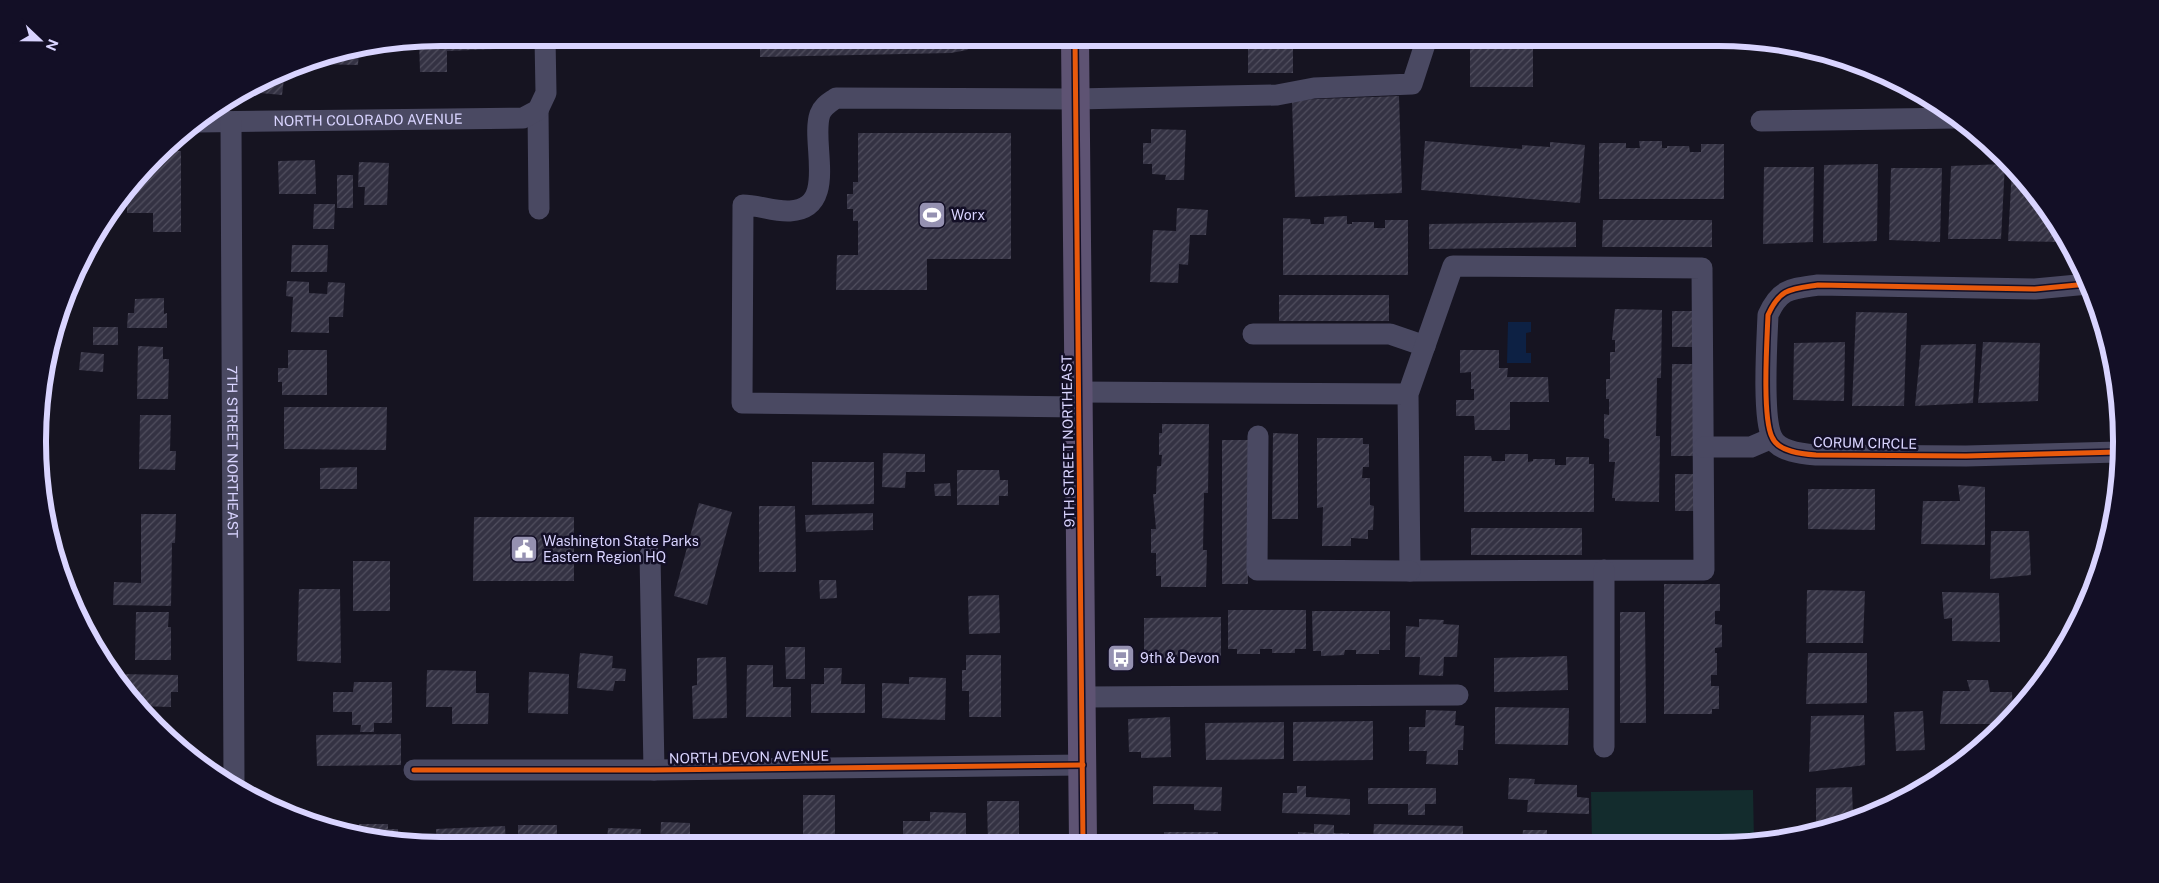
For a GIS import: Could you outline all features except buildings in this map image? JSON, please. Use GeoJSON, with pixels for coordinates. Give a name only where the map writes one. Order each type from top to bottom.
{"type":"FeatureCollection","features":[{"type":"Feature","properties":{"kind":"main road","name":"9TH STREET NORTHEAST"},"geometry":{"type":"LineString","coordinates":[[1075,46],[1083,837]]}},
{"type":"Feature","properties":{"kind":"street"},"geometry":{"type":"LineString","coordinates":[[539,209],[538,110],[546,93],[545,46]]}},
{"type":"Feature","properties":{"kind":"street"},"geometry":{"type":"LineString","coordinates":[[1408,394],[742,403],[743,204],[790,211],[805,205],[816,195],[820,182],[818,123],[825,105],[836,98],[1075,99],[1277,95],[1314,88],[1412,84],[1424,46]]}},
{"type":"Feature","properties":{"kind":"street","name":"NORTH COLORADO AVENUE"},"geometry":{"type":"LineString","coordinates":[[209,122],[504,120],[523,118],[538,110]]}},
{"type":"Feature","properties":{"kind":"street"},"geometry":{"type":"LineString","coordinates":[[1761,121],[1944,118]]}},
{"type":"Feature","properties":{"kind":"street","name":"7TH STREET NORTHEAST"},"geometry":{"type":"LineString","coordinates":[[231,122],[234,778]]}},
{"type":"Feature","properties":{"kind":"street"},"geometry":{"type":"LineString","coordinates":[[1258,436],[1257,570],[1410,571],[1704,570],[1702,268],[1453,266],[1408,394],[1410,571]]}},
{"type":"Feature","properties":{"kind":"street"},"geometry":{"type":"LineString","coordinates":[[1704,447],[1751,447],[1772,438],[1767,412],[1768,315],[1774,300],[1787,290],[1818,285],[2035,289],[2080,285]]}},
{"type":"Feature","properties":{"kind":"street"},"geometry":{"type":"LineString","coordinates":[[1253,334],[1390,334],[1425,346]]}},
{"type":"Feature","properties":{"kind":"street","name":"CORUM CIRCLE"},"geometry":{"type":"LineString","coordinates":[[1772,438],[1779,446],[1800,453],[1816,455],[1966,456],[2113,452]]}},
{"type":"Feature","properties":{"kind":"street"},"geometry":{"type":"LineString","coordinates":[[650,555],[654,770]]}},
{"type":"Feature","properties":{"kind":"street"},"geometry":{"type":"LineString","coordinates":[[1604,570],[1604,747]]}},
{"type":"Feature","properties":{"kind":"street"},"geometry":{"type":"LineString","coordinates":[[1083,697],[1458,695]]}},
{"type":"Feature","properties":{"kind":"street","name":"NORTH DEVON AVENUE"},"geometry":{"type":"LineString","coordinates":[[414,770],[654,770],[1083,765]]}},
{"type":"Feature","properties":{"kind":"green space"},"geometry":{"type":"Polygon","coordinates":[[[1753,790],[1754,835],[1718,837],[1592,837],[1591,792],[1753,790]]]}},
{"type":"Feature","properties":{"kind":"water"},"geometry":{"type":"Polygon","coordinates":[[[1508,322],[1531,322],[1531,332],[1526,333],[1526,353],[1531,353],[1531,363],[1507,363],[1508,322]]]}},
{"type":"Feature","properties":{"kind":"cycle path"},"geometry":{"type":"LineString","coordinates":[[1075,46],[1083,837]]}},
{"type":"Feature","properties":{"kind":"cycle path"},"geometry":{"type":"LineString","coordinates":[[2080,285],[2035,289],[1818,285],[1787,291],[1777,299],[1768,315],[1766,396],[1769,427],[1775,442],[1785,449],[1816,455],[1966,456],[2113,452]]}},
{"type":"Feature","properties":{"kind":"cycle path"},"geometry":{"type":"LineString","coordinates":[[414,770],[654,770],[1083,765]]}},
{"type":"Feature","properties":{"kind":"place","name":"Worx"},"geometry":{"type":"Point","coordinates":[932,215]}},
{"type":"Feature","properties":{"kind":"place","name":"Washington State Parks Eastern Region HQ"},"geometry":{"type":"Point","coordinates":[524,549]}},
{"type":"Feature","properties":{"kind":"place","name":"9th & Devon"},"geometry":{"type":"Point","coordinates":[1121,658]}}]}
